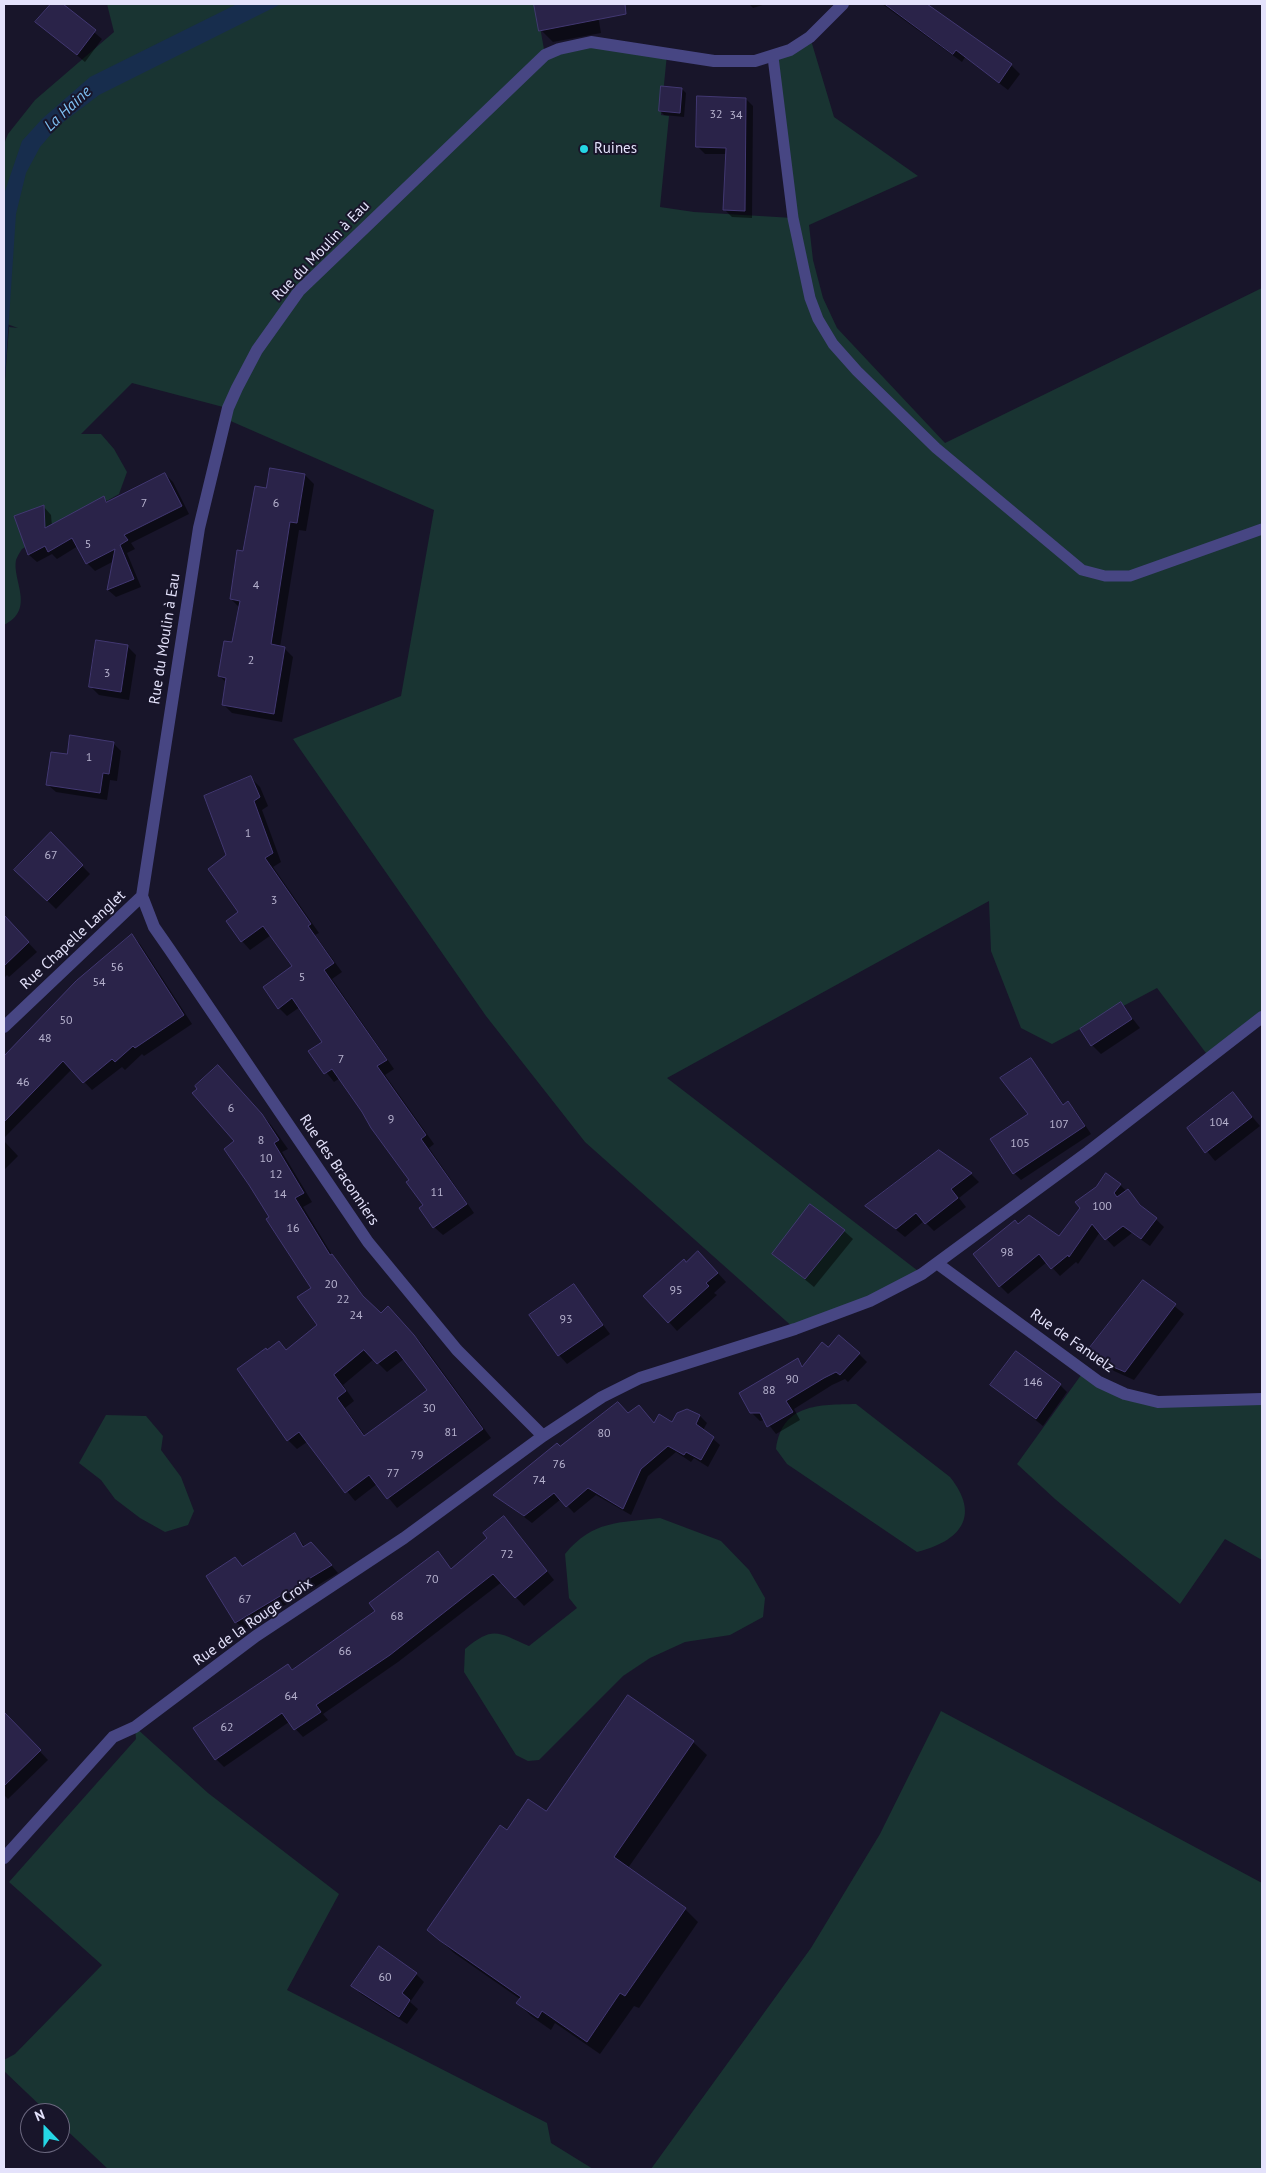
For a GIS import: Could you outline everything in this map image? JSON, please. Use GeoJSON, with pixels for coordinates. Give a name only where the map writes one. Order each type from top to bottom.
{"type":"FeatureCollection","features":[{"type":"Feature","properties":{"kind":"street","name":"Rue du Moulin à Eau"},"geometry":{"type":"LineString","coordinates":[[142,896],[206,491],[228,408],[257,350],[300,291],[545,55],[559,49],[591,42],[714,61],[755,61],[790,50],[810,37],[843,4]]}},
{"type":"Feature","properties":{"kind":"street","name":"Rue Chapelle Langlet"},"geometry":{"type":"LineString","coordinates":[[4,1027],[142,896]]}},
{"type":"Feature","properties":{"kind":"street","name":"Rue des Braconniers"},"geometry":{"type":"LineString","coordinates":[[142,896],[154,927],[368,1242],[458,1350],[543,1436]]}},
{"type":"Feature","properties":{"kind":"street","name":"Rue de la Rouge Croix"},"geometry":{"type":"LineString","coordinates":[[4,1858],[113,1737],[135,1727],[256,1636],[404,1538],[543,1436],[602,1397],[640,1378],[795,1329],[870,1301],[938,1264],[1088,1152],[1262,1017]]}},
{"type":"Feature","properties":{"kind":"street","name":"Rue de Fanuelz"},"geometry":{"type":"LineString","coordinates":[[938,1264],[1091,1377],[1125,1394],[1158,1402],[1262,1399]]}},
{"type":"Feature","properties":{"kind":"lane"},"geometry":{"type":"LineString","coordinates":[[772,57],[793,218],[810,298],[818,319],[833,344],[857,371],[930,441],[1082,570],[1105,576],[1130,576],[1262,529]]}},
{"type":"Feature","properties":{"kind":"green space"},"geometry":{"type":"Polygon","coordinates":[[[107,4],[536,4],[545,55],[574,45],[667,54],[661,115],[669,116],[660,207],[694,212],[793,218],[773,57],[810,37],[834,117],[918,176],[809,225],[813,260],[823,298],[837,328],[945,443],[1262,288],[1262,1017],[1209,1057],[1157,988],[1052,1044],[1021,1028],[991,951],[989,901],[667,1078],[922,1274],[795,1329],[585,1142],[486,1016],[293,739],[401,696],[434,510],[226,419],[227,408],[132,383],[81,434],[101,434],[114,449],[127,472],[119,494],[22,549],[16,560],[21,603],[19,611],[14,618],[4,625],[4,393],[9,327],[18,328],[4,323],[4,144],[8,134],[35,100],[114,32],[107,4]]]}},
{"type":"Feature","properties":{"kind":"green space"},"geometry":{"type":"Polygon","coordinates":[[[1084,1371],[1158,1402],[1262,1399],[1262,1560],[1225,1539],[1180,1604],[1055,1499],[1017,1464],[1084,1371]]]}},
{"type":"Feature","properties":{"kind":"green space"},"geometry":{"type":"Polygon","coordinates":[[[856,1404],[950,1477],[959,1491],[964,1504],[965,1515],[962,1525],[955,1534],[945,1541],[917,1552],[787,1464],[776,1449],[780,1434],[786,1423],[794,1415],[816,1407],[856,1404]]]}},
{"type":"Feature","properties":{"kind":"green space"},"geometry":{"type":"Polygon","coordinates":[[[106,1415],[146,1416],[163,1436],[161,1450],[181,1477],[194,1511],[188,1525],[165,1532],[140,1518],[115,1499],[101,1480],[79,1463],[106,1415]]]}},
{"type":"Feature","properties":{"kind":"green space"},"geometry":{"type":"Polygon","coordinates":[[[660,1518],[721,1541],[749,1570],[765,1598],[763,1617],[730,1635],[685,1642],[650,1658],[623,1676],[539,1760],[528,1761],[516,1755],[464,1672],[465,1649],[475,1641],[490,1634],[503,1635],[529,1646],[577,1608],[569,1598],[565,1554],[575,1543],[597,1529],[608,1525],[660,1518]]]}},
{"type":"Feature","properties":{"kind":"green space"},"geometry":{"type":"Polygon","coordinates":[[[941,1711],[1262,1883],[1262,2169],[651,2169],[811,1948],[880,1834],[941,1711]]]}},
{"type":"Feature","properties":{"kind":"green space"},"geometry":{"type":"Polygon","coordinates":[[[135,1727],[208,1793],[339,1894],[287,1990],[547,2123],[551,2143],[593,2169],[108,2169],[70,2133],[70,2103],[38,2103],[4,2071],[4,2060],[15,2054],[102,1965],[9,1882],[136,1739],[135,1727]]]}},
{"type":"Feature","properties":{"kind":"water","name":"La Haine"},"geometry":{"type":"Polygon","coordinates":[[[237,4],[281,4],[99,95],[58,126],[40,147],[26,173],[16,214],[4,393],[4,194],[22,141],[42,119],[90,77],[237,4]]]}},
{"type":"Feature","properties":{"kind":"building"},"geometry":{"type":"Polygon","coordinates":[[[51,4],[63,4],[96,30],[77,55],[35,22],[51,4]]]}},
{"type":"Feature","properties":{"kind":"building"},"geometry":{"type":"Polygon","coordinates":[[[534,4],[625,4],[626,14],[539,31],[534,4]]]}},
{"type":"Feature","properties":{"kind":"building"},"geometry":{"type":"Polygon","coordinates":[[[885,4],[927,4],[1012,64],[999,83],[956,50],[953,54],[885,4]]]}},
{"type":"Feature","properties":{"kind":"building"},"geometry":{"type":"Polygon","coordinates":[[[661,86],[682,88],[680,113],[659,111],[661,86]]]}},
{"type":"Feature","properties":{"kind":"building"},"geometry":{"type":"Polygon","coordinates":[[[697,96],[746,98],[745,211],[723,210],[726,148],[696,147],[697,96]]]}},
{"type":"Feature","properties":{"kind":"building"},"geometry":{"type":"Polygon","coordinates":[[[270,468],[305,474],[297,523],[290,522],[271,644],[285,647],[274,714],[222,705],[226,678],[218,676],[224,641],[232,642],[240,601],[230,599],[237,550],[243,551],[255,486],[266,488],[270,468]]]}},
{"type":"Feature","properties":{"kind":"building"},"geometry":{"type":"Polygon","coordinates":[[[165,473],[182,506],[124,535],[128,540],[120,545],[134,579],[107,590],[115,549],[86,564],[72,538],[48,552],[45,546],[28,555],[14,516],[44,505],[45,528],[104,496],[106,502],[165,473]]]}},
{"type":"Feature","properties":{"kind":"building"},"geometry":{"type":"Polygon","coordinates":[[[96,640],[128,645],[121,692],[89,687],[96,640]]]}},
{"type":"Feature","properties":{"kind":"building"},"geometry":{"type":"Polygon","coordinates":[[[70,735],[114,742],[109,774],[103,773],[100,793],[46,785],[51,752],[67,754],[70,735]]]}},
{"type":"Feature","properties":{"kind":"building"},"geometry":{"type":"Polygon","coordinates":[[[251,776],[260,797],[254,801],[273,853],[265,858],[311,924],[308,926],[334,963],[324,970],[387,1060],[377,1066],[426,1135],[421,1139],[467,1204],[433,1228],[419,1208],[423,1205],[406,1182],[409,1180],[371,1128],[332,1069],[324,1074],[308,1051],[322,1042],[292,998],[278,1009],[263,987],[292,966],[263,926],[241,942],[226,921],[238,912],[208,869],[226,855],[204,796],[251,776]]]}},
{"type":"Feature","properties":{"kind":"building"},"geometry":{"type":"Polygon","coordinates":[[[51,832],[83,865],[47,901],[14,870],[51,832]]]}},
{"type":"Feature","properties":{"kind":"building"},"geometry":{"type":"Polygon","coordinates":[[[4,915],[29,942],[4,966],[4,915]]]}},
{"type":"Feature","properties":{"kind":"building"},"geometry":{"type":"Polygon","coordinates":[[[132,934],[184,1015],[135,1048],[133,1046],[115,1062],[112,1059],[83,1083],[63,1061],[4,1122],[4,1056],[76,981],[132,934]]]}},
{"type":"Feature","properties":{"kind":"building"},"geometry":{"type":"Polygon","coordinates":[[[1121,1002],[1132,1019],[1091,1046],[1080,1029],[1121,1002]]]}},
{"type":"Feature","properties":{"kind":"building"},"geometry":{"type":"Polygon","coordinates":[[[1031,1058],[1063,1105],[1068,1101],[1085,1126],[1013,1174],[990,1139],[1028,1114],[1000,1078],[1031,1058]]]}},
{"type":"Feature","properties":{"kind":"building"},"geometry":{"type":"Polygon","coordinates":[[[218,1065],[262,1114],[279,1140],[274,1143],[304,1193],[295,1198],[330,1255],[332,1254],[363,1296],[381,1313],[388,1306],[414,1335],[483,1429],[387,1499],[369,1475],[345,1493],[299,1432],[287,1441],[237,1369],[279,1341],[286,1350],[317,1325],[297,1297],[311,1288],[266,1219],[269,1217],[249,1185],[224,1149],[234,1141],[192,1093],[197,1089],[195,1086],[218,1065]],[[364,1350],[334,1375],[346,1391],[337,1398],[364,1436],[427,1390],[396,1350],[377,1364],[364,1350]]]}},
{"type":"Feature","properties":{"kind":"building"},"geometry":{"type":"Polygon","coordinates":[[[1233,1092],[1252,1117],[1205,1153],[1187,1128],[1233,1092]]]}},
{"type":"Feature","properties":{"kind":"building"},"geometry":{"type":"Polygon","coordinates":[[[939,1150],[972,1173],[951,1189],[958,1198],[925,1224],[916,1213],[896,1229],[865,1206],[939,1150]]]}},
{"type":"Feature","properties":{"kind":"building"},"geometry":{"type":"Polygon","coordinates":[[[1106,1173],[1121,1184],[1114,1193],[1117,1197],[1128,1189],[1140,1205],[1157,1218],[1141,1239],[1123,1226],[1105,1240],[1092,1224],[1069,1257],[1068,1255],[1051,1269],[1039,1254],[999,1287],[973,1254],[1015,1220],[1018,1224],[1029,1215],[1059,1236],[1080,1208],[1075,1202],[1096,1187],[1106,1173]]]}},
{"type":"Feature","properties":{"kind":"building"},"geometry":{"type":"Polygon","coordinates":[[[810,1204],[845,1230],[805,1279],[772,1254],[810,1204]]]}},
{"type":"Feature","properties":{"kind":"building"},"geometry":{"type":"Polygon","coordinates":[[[698,1251],[718,1273],[706,1283],[709,1286],[668,1323],[643,1296],[684,1259],[686,1262],[698,1251]]]}},
{"type":"Feature","properties":{"kind":"building"},"geometry":{"type":"Polygon","coordinates":[[[1143,1280],[1176,1304],[1125,1372],[1104,1363],[1088,1350],[1143,1280]]]}},
{"type":"Feature","properties":{"kind":"building"},"geometry":{"type":"Polygon","coordinates":[[[574,1284],[603,1325],[558,1356],[529,1315],[574,1284]]]}},
{"type":"Feature","properties":{"kind":"building"},"geometry":{"type":"Polygon","coordinates":[[[839,1335],[860,1353],[840,1375],[836,1372],[786,1401],[793,1412],[767,1427],[760,1413],[750,1413],[739,1393],[798,1358],[802,1367],[822,1342],[828,1347],[839,1335]]]}},
{"type":"Feature","properties":{"kind":"building"},"geometry":{"type":"Polygon","coordinates":[[[1016,1351],[1061,1384],[1036,1419],[990,1385],[1016,1351]]]}},
{"type":"Feature","properties":{"kind":"building"},"geometry":{"type":"Polygon","coordinates":[[[618,1402],[628,1413],[639,1405],[654,1423],[659,1414],[672,1422],[677,1413],[687,1409],[700,1415],[696,1424],[714,1437],[701,1460],[686,1452],[684,1455],[668,1446],[641,1469],[623,1509],[588,1488],[566,1507],[554,1493],[524,1516],[493,1495],[557,1443],[560,1446],[618,1402]]]}},
{"type":"Feature","properties":{"kind":"building"},"geometry":{"type":"Polygon","coordinates":[[[504,1516],[547,1571],[515,1598],[493,1574],[390,1655],[316,1705],[321,1712],[294,1730],[282,1713],[215,1760],[193,1728],[288,1664],[292,1670],[375,1611],[369,1603],[438,1551],[451,1569],[487,1538],[483,1533],[504,1516]]]}},
{"type":"Feature","properties":{"kind":"building"},"geometry":{"type":"Polygon","coordinates":[[[295,1533],[303,1547],[311,1542],[332,1565],[235,1623],[206,1576],[235,1557],[242,1566],[295,1533]]]}},
{"type":"Feature","properties":{"kind":"building"},"geometry":{"type":"Polygon","coordinates":[[[628,1695],[694,1741],[614,1857],[686,1908],[625,1996],[620,1993],[587,2042],[542,2011],[538,2018],[516,2003],[521,1997],[427,1930],[500,1825],[507,1830],[528,1799],[546,1811],[628,1695]]]}},
{"type":"Feature","properties":{"kind":"building"},"geometry":{"type":"Polygon","coordinates":[[[4,1712],[41,1750],[4,1786],[4,1712]]]}},
{"type":"Feature","properties":{"kind":"building"},"geometry":{"type":"Polygon","coordinates":[[[379,1946],[417,1973],[402,1993],[410,2000],[399,2017],[351,1986],[379,1946]]]}},
{"type":"Feature","properties":{"kind":"place","name":"Ruines"},"geometry":{"type":"Point","coordinates":[584,149]}}]}
